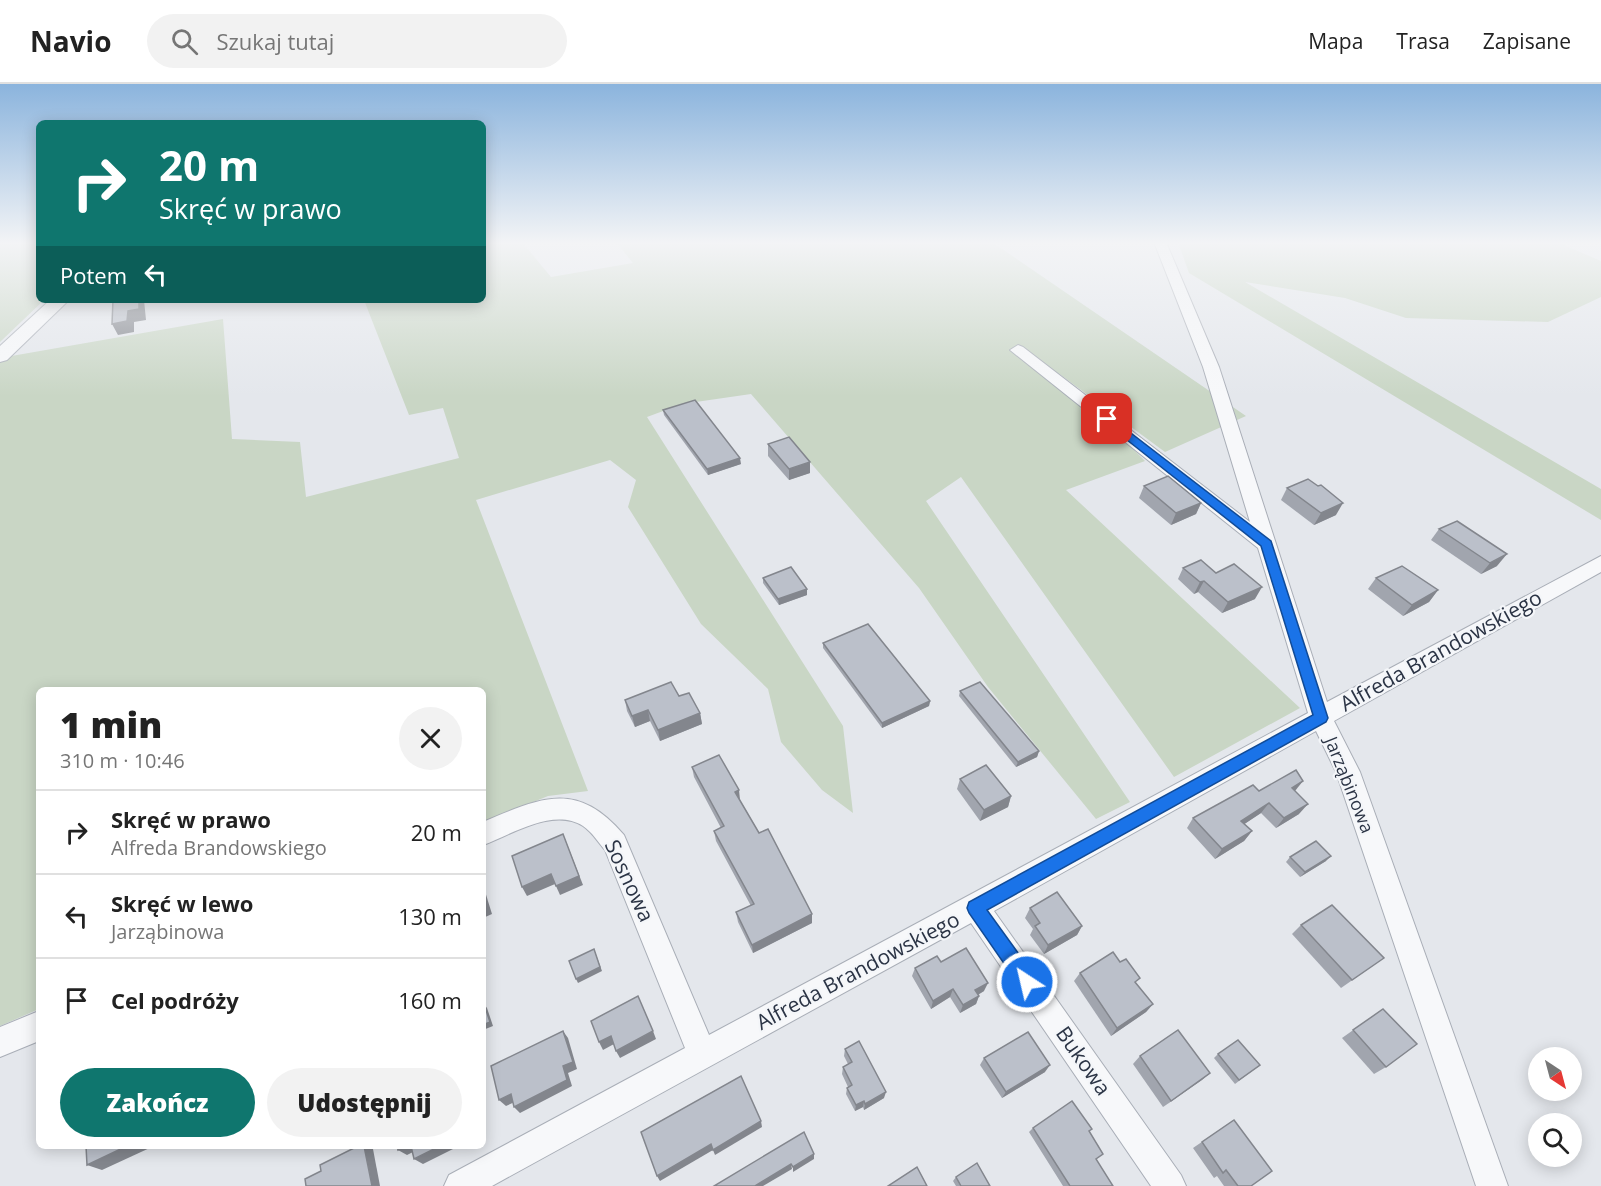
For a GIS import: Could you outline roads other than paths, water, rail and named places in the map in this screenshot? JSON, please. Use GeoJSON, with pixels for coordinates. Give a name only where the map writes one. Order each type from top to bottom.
{"type":"FeatureCollection","features":[{"type":"Feature","properties":{"kind":"street","name":"Jarząbinowa"},"geometry":{"type":"LineString","coordinates":[[1181,293],[1211,367],[1321,718],[1348,772],[1492,1186]]}},
{"type":"Feature","properties":{"kind":"street"},"geometry":{"type":"LineString","coordinates":[[0,356],[57,303]]}},
{"type":"Feature","properties":{"kind":"street"},"geometry":{"type":"LineString","coordinates":[[1018,350],[1266,544]]}},
{"type":"Feature","properties":{"kind":"street","name":"Alfreda Brandowskiego"},"geometry":{"type":"LineString","coordinates":[[460,1186],[975,908],[1601,563]]}},
{"type":"Feature","properties":{"kind":"street","name":"Sosnowa"},"geometry":{"type":"LineString","coordinates":[[486,833],[544,812],[569,809],[592,818],[615,843],[703,1054]]}},
{"type":"Feature","properties":{"kind":"street","name":"Bukowa"},"geometry":{"type":"LineString","coordinates":[[975,908],[1170,1186]]}},
{"type":"Feature","properties":{"kind":"street"},"geometry":{"type":"LineString","coordinates":[[0,1042],[36,1027]]}}]}
